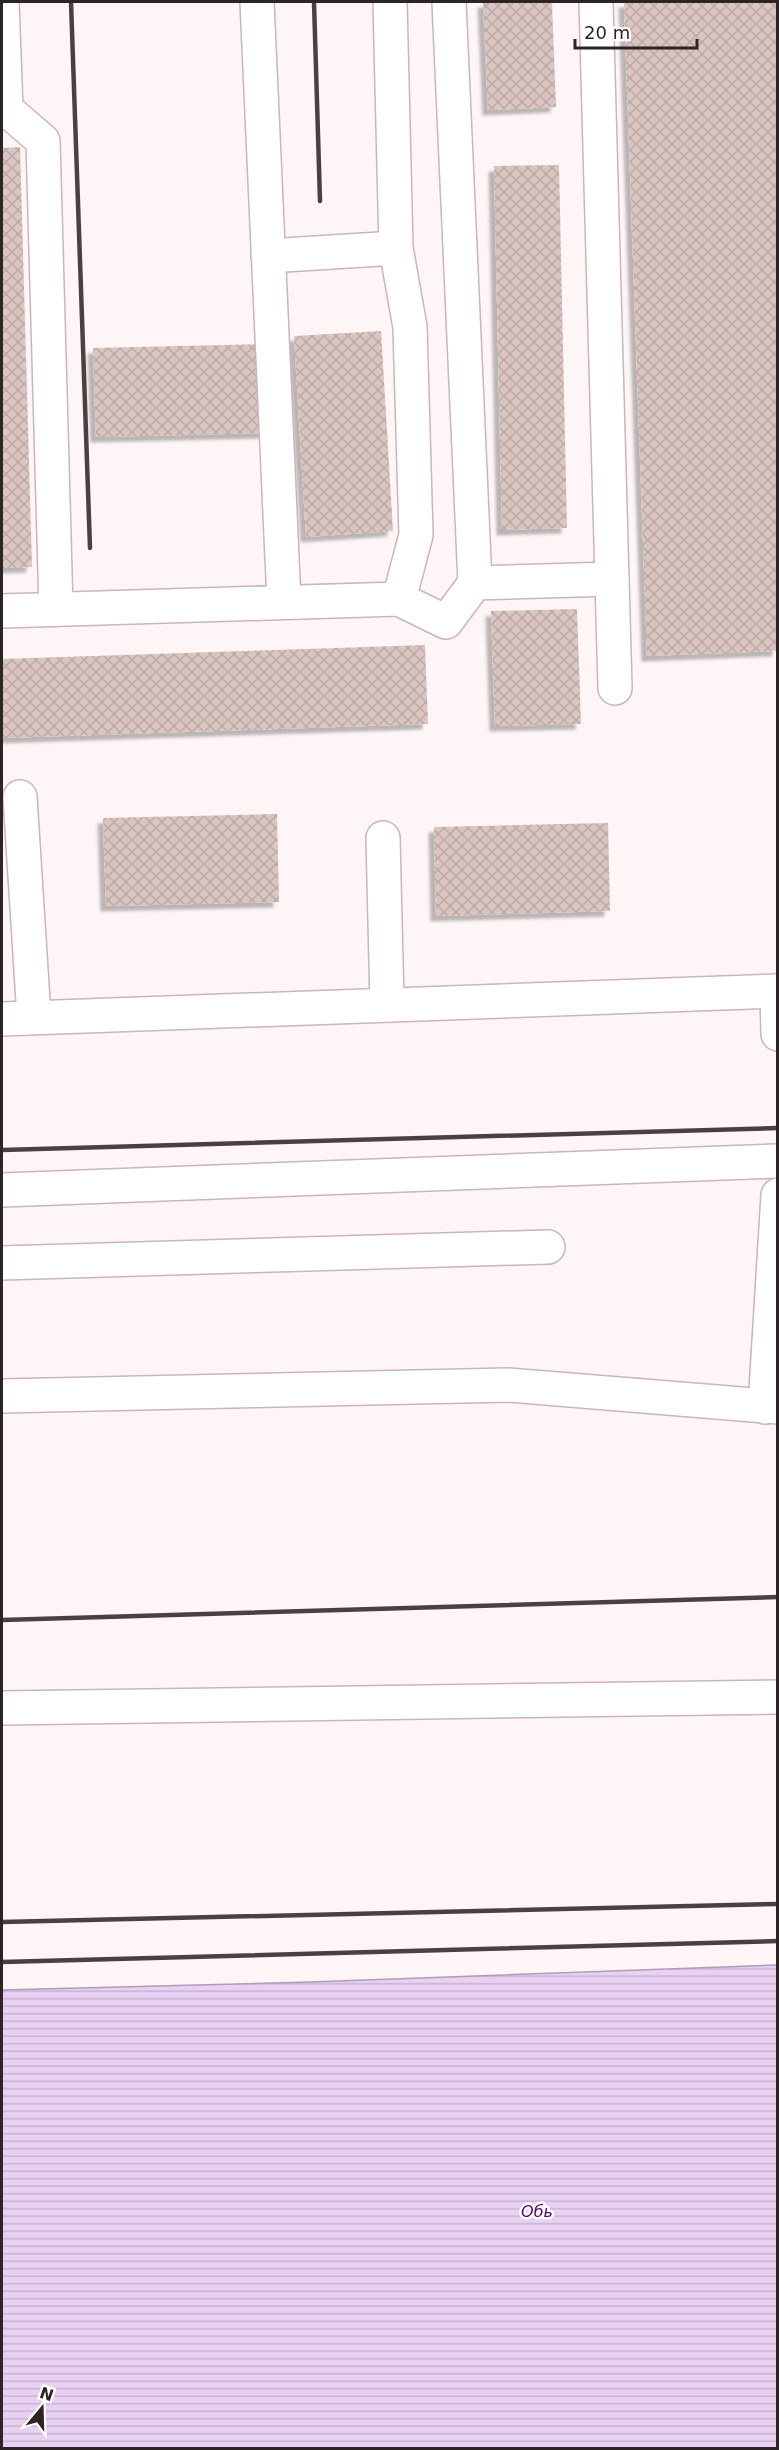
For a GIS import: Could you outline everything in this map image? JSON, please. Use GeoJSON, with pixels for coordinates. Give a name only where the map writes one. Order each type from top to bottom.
{"type":"FeatureCollection","features":[{"type":"Feature","properties":{"kind":"lane"},"geometry":{"type":"LineString","coordinates":[[2,2],[4,110],[43,141],[56,609]]}},
{"type":"Feature","properties":{"kind":"lane"},"geometry":{"type":"LineString","coordinates":[[257,2],[284,602]]}},
{"type":"Feature","properties":{"kind":"lane"},"geometry":{"type":"LineString","coordinates":[[390,2],[396,248],[410,327],[416,535],[399,599]]}},
{"type":"Feature","properties":{"kind":"lane"},"geometry":{"type":"LineString","coordinates":[[2,611],[399,599],[446,622],[475,583],[449,2]]}},
{"type":"Feature","properties":{"kind":"lane"},"geometry":{"type":"LineString","coordinates":[[596,2],[615,688]]}},
{"type":"Feature","properties":{"kind":"lane"},"geometry":{"type":"LineString","coordinates":[[268,256],[396,248]]}},
{"type":"Feature","properties":{"kind":"lane"},"geometry":{"type":"LineString","coordinates":[[475,583],[612,579]]}},
{"type":"Feature","properties":{"kind":"lane"},"geometry":{"type":"LineString","coordinates":[[20,797],[34,1017]]}},
{"type":"Feature","properties":{"kind":"lane"},"geometry":{"type":"LineString","coordinates":[[383,838],[387,1005]]}},
{"type":"Feature","properties":{"kind":"lane"},"geometry":{"type":"LineString","coordinates":[[2,1018],[777,991],[777,1034]]}},
{"type":"Feature","properties":{"kind":"lane"},"geometry":{"type":"LineString","coordinates":[[2,1190],[777,1161]]}},
{"type":"Feature","properties":{"kind":"lane"},"geometry":{"type":"LineString","coordinates":[[2,1396],[508,1385],[771,1407],[777,1195]]}},
{"type":"Feature","properties":{"kind":"lane"},"geometry":{"type":"LineString","coordinates":[[2,1263],[548,1247]]}},
{"type":"Feature","properties":{"kind":"lane"},"geometry":{"type":"LineString","coordinates":[[2,1708],[777,1697]]}},
{"type":"Feature","properties":{"kind":"water","name":"Обь"},"geometry":{"type":"Polygon","coordinates":[[[777,1965],[777,2448],[2,2448],[2,1990],[310,1982],[777,1965]]]}},
{"type":"Feature","properties":{"kind":"building"},"geometry":{"type":"Polygon","coordinates":[[[483,2],[552,2],[556,107],[488,110],[483,2]]]}},
{"type":"Feature","properties":{"kind":"building"},"geometry":{"type":"Polygon","coordinates":[[[624,2],[778,2],[778,651],[647,656],[624,2]]]}},
{"type":"Feature","properties":{"kind":"building"},"geometry":{"type":"Polygon","coordinates":[[[20,147],[32,567],[2,568],[2,148],[20,147]]]}},
{"type":"Feature","properties":{"kind":"building"},"geometry":{"type":"Polygon","coordinates":[[[559,165],[567,528],[502,530],[494,166],[559,165]]]}},
{"type":"Feature","properties":{"kind":"building"},"geometry":{"type":"Polygon","coordinates":[[[381,331],[393,531],[306,537],[294,336],[381,331]]]}},
{"type":"Feature","properties":{"kind":"building"},"geometry":{"type":"Polygon","coordinates":[[[267,344],[269,433],[96,437],[93,348],[267,344]]]}},
{"type":"Feature","properties":{"kind":"building"},"geometry":{"type":"Polygon","coordinates":[[[577,609],[581,724],[495,726],[491,611],[577,609]]]}},
{"type":"Feature","properties":{"kind":"building"},"geometry":{"type":"Polygon","coordinates":[[[425,645],[428,724],[2,738],[2,659],[425,645]]]}},
{"type":"Feature","properties":{"kind":"building"},"geometry":{"type":"Polygon","coordinates":[[[277,814],[279,902],[106,906],[103,818],[277,814]]]}},
{"type":"Feature","properties":{"kind":"building"},"geometry":{"type":"Polygon","coordinates":[[[608,823],[610,911],[436,916],[434,827],[608,823]]]}},
{"type":"Feature","properties":{"kind":"railway"},"geometry":{"type":"LineString","coordinates":[[71,2],[90,548]]}},
{"type":"Feature","properties":{"kind":"railway"},"geometry":{"type":"LineString","coordinates":[[314,2],[320,201]]}},
{"type":"Feature","properties":{"kind":"railway"},"geometry":{"type":"LineString","coordinates":[[2,1150],[778,1128]]}},
{"type":"Feature","properties":{"kind":"railway"},"geometry":{"type":"LineString","coordinates":[[2,1620],[778,1597]]}},
{"type":"Feature","properties":{"kind":"railway"},"geometry":{"type":"LineString","coordinates":[[2,1922],[778,1904]]}},
{"type":"Feature","properties":{"kind":"railway"},"geometry":{"type":"LineString","coordinates":[[2,1962],[778,1941]]}}]}
